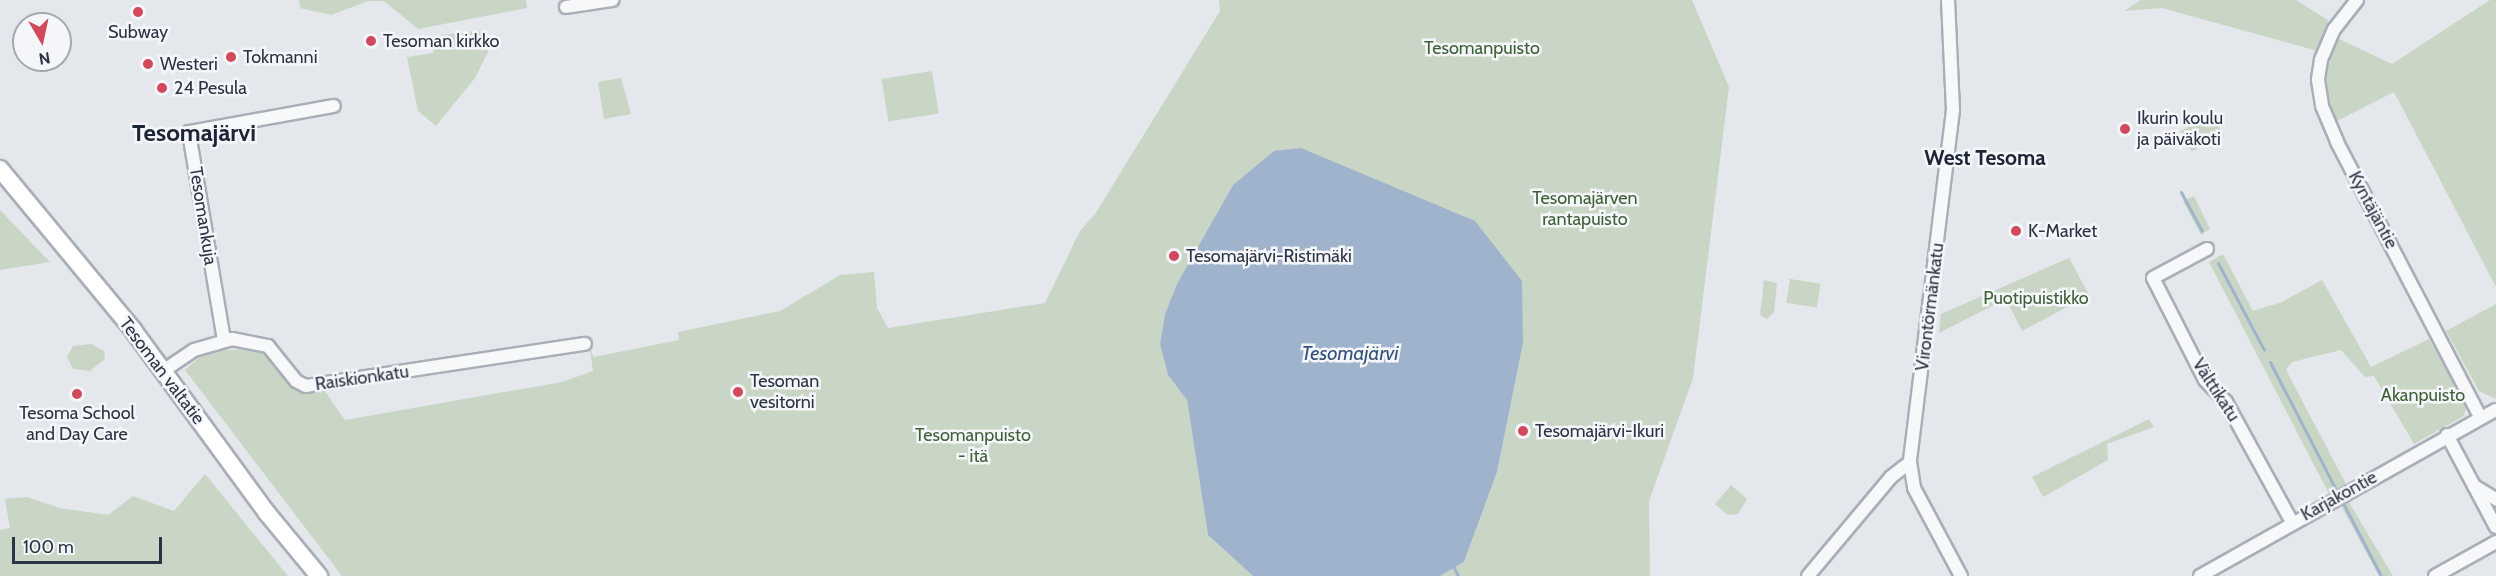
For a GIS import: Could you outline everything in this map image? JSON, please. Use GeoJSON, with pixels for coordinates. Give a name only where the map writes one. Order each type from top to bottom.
{"type":"FeatureCollection","features":[{"type":"Feature","properties":{"kind":"main road","name":"Tesoman valtatie"},"geometry":{"type":"LineString","coordinates":[[0,169],[163,371],[267,513],[319,576]]}},
{"type":"Feature","properties":{"kind":"street"},"geometry":{"type":"LineString","coordinates":[[566,7],[612,0]]}},
{"type":"Feature","properties":{"kind":"street","name":"Virontörmänkatu"},"geometry":{"type":"LineString","coordinates":[[1948,0],[1953,110],[1910,462],[1914,488],[1961,576]]}},
{"type":"Feature","properties":{"kind":"street","name":"Kyntäjäntie"},"geometry":{"type":"LineString","coordinates":[[2357,0],[2334,29],[2321,60],[2318,80],[2322,106],[2337,142],[2480,417]]}},
{"type":"Feature","properties":{"kind":"street","name":"Tesomankuja"},"geometry":{"type":"LineString","coordinates":[[224,340],[189,132],[334,106]]}},
{"type":"Feature","properties":{"kind":"street","name":"Välttikatu"},"geometry":{"type":"LineString","coordinates":[[2207,249],[2153,278],[2205,380],[2226,402],[2292,522]]}},
{"type":"Feature","properties":{"kind":"street","name":"Raiskionkatu"},"geometry":{"type":"LineString","coordinates":[[163,371],[194,350],[224,340],[253,340],[268,346],[297,381],[306,386],[585,344]]}},
{"type":"Feature","properties":{"kind":"street","name":"Karjakontie"},"geometry":{"type":"LineString","coordinates":[[2200,576],[2447,435],[2496,410]]}},
{"type":"Feature","properties":{"kind":"street"},"geometry":{"type":"LineString","coordinates":[[2447,435],[2496,527]]}},
{"type":"Feature","properties":{"kind":"street"},"geometry":{"type":"LineString","coordinates":[[1808,576],[1884,485],[1910,462]]}},
{"type":"Feature","properties":{"kind":"street"},"geometry":{"type":"LineString","coordinates":[[2474,486],[2496,499]]}},
{"type":"Feature","properties":{"kind":"street"},"geometry":{"type":"LineString","coordinates":[[2435,576],[2496,542]]}},
{"type":"Feature","properties":{"kind":"green space"},"geometry":{"type":"Polygon","coordinates":[[[299,0],[526,0],[527,8],[418,29],[384,1],[368,1],[331,15],[300,8],[299,0]]]}},
{"type":"Feature","properties":{"kind":"green space"},"geometry":{"type":"Polygon","coordinates":[[[1219,0],[1692,0],[1729,87],[1693,378],[1649,501],[1650,576],[1440,576],[1464,562],[1497,472],[1523,343],[1521,313],[1233,185],[1177,285],[1165,314],[1160,344],[1168,375],[1187,400],[1208,535],[1253,576],[342,576],[185,370],[201,356],[222,350],[258,349],[296,390],[324,390],[345,420],[562,382],[593,371],[590,350],[594,357],[679,340],[678,332],[780,311],[840,275],[874,272],[877,308],[888,328],[1045,303],[1080,231],[1095,214],[1220,11],[1219,0]]]}},
{"type":"Feature","properties":{"kind":"green space"},"geometry":{"type":"Polygon","coordinates":[[[2141,0],[2296,0],[2328,20],[2318,51],[2162,8],[2124,11],[2141,0]]]}},
{"type":"Feature","properties":{"kind":"green space"},"geometry":{"type":"Polygon","coordinates":[[[2490,0],[2496,0],[2496,287],[2394,92],[2335,122],[2327,91],[2327,71],[2337,38],[2392,64],[2490,0]]]}},
{"type":"Feature","properties":{"kind":"green space"},"geometry":{"type":"Polygon","coordinates":[[[484,30],[488,52],[475,78],[436,126],[418,111],[407,57],[433,53],[435,36],[484,30]]]}},
{"type":"Feature","properties":{"kind":"green space"},"geometry":{"type":"Polygon","coordinates":[[[932,71],[939,113],[888,121],[882,79],[932,71]]]}},
{"type":"Feature","properties":{"kind":"green space"},"geometry":{"type":"Polygon","coordinates":[[[621,78],[631,114],[604,119],[598,82],[621,78]]]}},
{"type":"Feature","properties":{"kind":"green space"},"geometry":{"type":"Polygon","coordinates":[[[2212,114],[2223,134],[2192,152],[2181,131],[2212,114]]]}},
{"type":"Feature","properties":{"kind":"green space"},"geometry":{"type":"Polygon","coordinates":[[[2194,196],[2210,229],[2201,235],[2183,201],[2194,196]]]}},
{"type":"Feature","properties":{"kind":"green space"},"geometry":{"type":"Polygon","coordinates":[[[0,210],[50,262],[0,270],[0,210]]]}},
{"type":"Feature","properties":{"kind":"green space","name":"Akanpuisto"},"geometry":{"type":"Polygon","coordinates":[[[2223,254],[2253,311],[2282,302],[2322,280],[2371,367],[2429,339],[2467,404],[2464,416],[2414,444],[2374,376],[2365,377],[2341,350],[2292,362],[2286,370],[2346,484],[2329,494],[2209,262],[2223,254]]]}},
{"type":"Feature","properties":{"kind":"green space","name":"Puotipuistikko"},"geometry":{"type":"Polygon","coordinates":[[[2069,258],[2089,295],[2022,331],[2006,299],[1939,333],[1941,314],[2069,258]]]}},
{"type":"Feature","properties":{"kind":"green space"},"geometry":{"type":"Polygon","coordinates":[[[1790,279],[1821,284],[1817,308],[1786,303],[1790,279]]]}},
{"type":"Feature","properties":{"kind":"green space"},"geometry":{"type":"Polygon","coordinates":[[[1764,280],[1777,283],[1774,312],[1767,319],[1760,315],[1764,280]]]}},
{"type":"Feature","properties":{"kind":"green space"},"geometry":{"type":"Polygon","coordinates":[[[2496,304],[2496,399],[2479,391],[2446,331],[2496,304]]]}},
{"type":"Feature","properties":{"kind":"green space"},"geometry":{"type":"Polygon","coordinates":[[[91,344],[104,351],[105,359],[90,371],[73,369],[67,357],[73,346],[91,344]]]}},
{"type":"Feature","properties":{"kind":"green space"},"geometry":{"type":"Polygon","coordinates":[[[2149,419],[2154,427],[2107,444],[2108,460],[2043,497],[2032,477],[2149,419]]]}},
{"type":"Feature","properties":{"kind":"green space"},"geometry":{"type":"Polygon","coordinates":[[[205,474],[288,576],[0,576],[0,530],[10,528],[5,499],[27,497],[60,508],[108,515],[133,496],[174,511],[205,474]]]}},
{"type":"Feature","properties":{"kind":"green space"},"geometry":{"type":"Polygon","coordinates":[[[1731,485],[1747,499],[1738,514],[1728,515],[1715,504],[1731,485]]]}},
{"type":"Feature","properties":{"kind":"green space"},"geometry":{"type":"Polygon","coordinates":[[[2347,499],[2393,576],[2379,576],[2340,504],[2347,499]]]}},
{"type":"Feature","properties":{"kind":"water","name":"Tesomajärvi"},"geometry":{"type":"Polygon","coordinates":[[[1301,148],[1475,221],[1522,281],[1523,343],[1497,472],[1464,562],[1440,576],[1253,576],[1208,535],[1187,400],[1168,375],[1160,344],[1165,314],[1177,284],[1233,185],[1274,151],[1301,148]]]}},
{"type":"Feature","properties":{"kind":"waterway"},"geometry":{"type":"LineString","coordinates":[[2181,192],[2202,231]]}},
{"type":"Feature","properties":{"kind":"waterway"},"geometry":{"type":"LineString","coordinates":[[2218,263],[2264,350]]}},
{"type":"Feature","properties":{"kind":"waterway"},"geometry":{"type":"LineString","coordinates":[[2270,362],[2335,488]]}},
{"type":"Feature","properties":{"kind":"waterway"},"geometry":{"type":"LineString","coordinates":[[2343,503],[2381,576]]}},
{"type":"Feature","properties":{"kind":"waterway"},"geometry":{"type":"LineString","coordinates":[[1454,568],[1458,576]]}},
{"type":"Feature","properties":{"kind":"place","name":"Subway"},"geometry":{"type":"Point","coordinates":[138,12]}},
{"type":"Feature","properties":{"kind":"place","name":"Tesoman kirkko"},"geometry":{"type":"Point","coordinates":[371,41]}},
{"type":"Feature","properties":{"kind":"place","name":"Tokmanni"},"geometry":{"type":"Point","coordinates":[231,57]}},
{"type":"Feature","properties":{"kind":"place","name":"Westeri"},"geometry":{"type":"Point","coordinates":[148,64]}},
{"type":"Feature","properties":{"kind":"place","name":"24 Pesula"},"geometry":{"type":"Point","coordinates":[162,88]}},
{"type":"Feature","properties":{"kind":"place","name":"Ikurin koulu ja päiväkoti"},"geometry":{"type":"Point","coordinates":[2125,129]}},
{"type":"Feature","properties":{"kind":"place","name":"K-Market"},"geometry":{"type":"Point","coordinates":[2016,231]}},
{"type":"Feature","properties":{"kind":"place","name":"Tesomajärvi-Ristimäki"},"geometry":{"type":"Point","coordinates":[1174,256]}},
{"type":"Feature","properties":{"kind":"place","name":"Tesoman vesitorni"},"geometry":{"type":"Point","coordinates":[738,392]}},
{"type":"Feature","properties":{"kind":"place","name":"Tesoma School and Day Care"},"geometry":{"type":"Point","coordinates":[77,394]}},
{"type":"Feature","properties":{"kind":"place","name":"Tesomajärvi-Ikuri"},"geometry":{"type":"Point","coordinates":[1523,431]}},
{"type":"Feature","properties":{"kind":"district","name":"Tesomajärvi"},"geometry":{"type":"Point","coordinates":[194,133]}},
{"type":"Feature","properties":{"kind":"district","name":"West Tesoma"},"geometry":{"type":"Point","coordinates":[1985,158]}},
{"type":"Feature","properties":{"kind":"park label","name":"Tesomanpuisto"},"geometry":{"type":"Point","coordinates":[1482,48]}},
{"type":"Feature","properties":{"kind":"park label","name":"Tesomajärven rantapuisto"},"geometry":{"type":"Point","coordinates":[1585,209]}},
{"type":"Feature","properties":{"kind":"park label","name":"Tesomanpuisto - itä"},"geometry":{"type":"Point","coordinates":[973,446]}}]}
